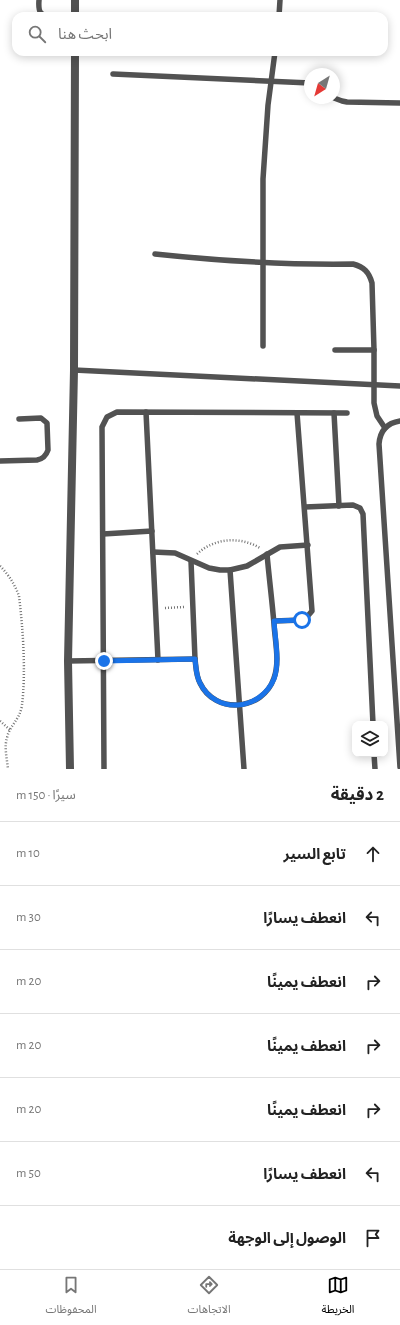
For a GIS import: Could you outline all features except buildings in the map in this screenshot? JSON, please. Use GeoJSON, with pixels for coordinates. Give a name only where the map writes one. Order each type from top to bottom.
{"type":"FeatureCollection","features":[{"type":"Feature","properties":{"kind":"street"},"geometry":{"type":"LineString","coordinates":[[75,0],[75,12]]}},
{"type":"Feature","properties":{"kind":"street"},"geometry":{"type":"LineString","coordinates":[[70,769],[68,661],[74,370],[75,56]]}},
{"type":"Feature","properties":{"kind":"lane"},"geometry":{"type":"LineString","coordinates":[[39,0],[41,12]]}},
{"type":"Feature","properties":{"kind":"lane"},"geometry":{"type":"LineString","coordinates":[[279,12],[280,0]]}},
{"type":"Feature","properties":{"kind":"lane"},"geometry":{"type":"LineString","coordinates":[[263,346],[262,221],[264,161],[274,56]]}},
{"type":"Feature","properties":{"kind":"lane"},"geometry":{"type":"LineString","coordinates":[[113,74],[304,83]]}},
{"type":"Feature","properties":{"kind":"lane"},"geometry":{"type":"LineString","coordinates":[[340,100],[347,102],[400,103]]}},
{"type":"Feature","properties":{"kind":"lane"},"geometry":{"type":"LineString","coordinates":[[155,254],[263,263],[354,264],[366,270],[372,283],[375,410],[386,428]]}},
{"type":"Feature","properties":{"kind":"lane"},"geometry":{"type":"LineString","coordinates":[[335,350],[374,350]]}},
{"type":"Feature","properties":{"kind":"lane"},"geometry":{"type":"LineString","coordinates":[[74,370],[400,386]]}},
{"type":"Feature","properties":{"kind":"lane"},"geometry":{"type":"LineString","coordinates":[[104,769],[102,427],[107,417],[116,412],[347,413]]}},
{"type":"Feature","properties":{"kind":"lane"},"geometry":{"type":"LineString","coordinates":[[146,412],[158,660]]}},
{"type":"Feature","properties":{"kind":"lane"},"geometry":{"type":"LineString","coordinates":[[274,621],[302,620],[312,611],[297,413]]}},
{"type":"Feature","properties":{"kind":"lane"},"geometry":{"type":"LineString","coordinates":[[334,413],[339,506]]}},
{"type":"Feature","properties":{"kind":"lane"},"geometry":{"type":"LineString","coordinates":[[0,461],[38,460],[47,454],[47,423],[41,418],[18,419]]}},
{"type":"Feature","properties":{"kind":"lane"},"geometry":{"type":"LineString","coordinates":[[400,421],[390,424],[386,428],[380,438],[379,444],[400,767]]}},
{"type":"Feature","properties":{"kind":"lane"},"geometry":{"type":"LineString","coordinates":[[305,507],[357,506],[363,514],[373,721]]}},
{"type":"Feature","properties":{"kind":"lane"},"geometry":{"type":"LineString","coordinates":[[103,534],[152,531]]}},
{"type":"Feature","properties":{"kind":"lane"},"geometry":{"type":"LineString","coordinates":[[153,552],[175,553],[209,568],[230,570],[247,566],[280,547],[308,545]]}},
{"type":"Feature","properties":{"kind":"lane"},"geometry":{"type":"LineString","coordinates":[[191,561],[195,659],[196,672],[200,684],[207,693],[216,700],[228,705],[240,705],[251,703],[261,697],[269,688],[274,678],[276,650],[267,554]]}},
{"type":"Feature","properties":{"kind":"lane"},"geometry":{"type":"LineString","coordinates":[[230,570],[244,769]]}},
{"type":"Feature","properties":{"kind":"lane"},"geometry":{"type":"LineString","coordinates":[[68,661],[195,659]]}},
{"type":"Feature","properties":{"kind":"lane"},"geometry":{"type":"LineString","coordinates":[[374,757],[375,769]]}},
{"type":"Feature","properties":{"kind":"path"},"geometry":{"type":"LineString","coordinates":[[198,552],[212,544],[228,540],[249,542],[259,547]]}},
{"type":"Feature","properties":{"kind":"path"},"geometry":{"type":"LineString","coordinates":[[0,566],[9,576],[19,596],[24,672],[22,704],[19,716],[10,730],[6,743],[8,769]]}},
{"type":"Feature","properties":{"kind":"path"},"geometry":{"type":"LineString","coordinates":[[156,609],[192,606]]}},
{"type":"Feature","properties":{"kind":"path"},"geometry":{"type":"LineString","coordinates":[[0,721],[10,730]]}},
{"type":"Feature","properties":{"kind":"route"},"geometry":{"type":"LineString","coordinates":[[104,661],[195,659],[196,672],[200,684],[207,693],[216,700],[228,705],[251,703],[261,697],[269,688],[274,678],[276,650],[274,621],[302,620]]}}]}
